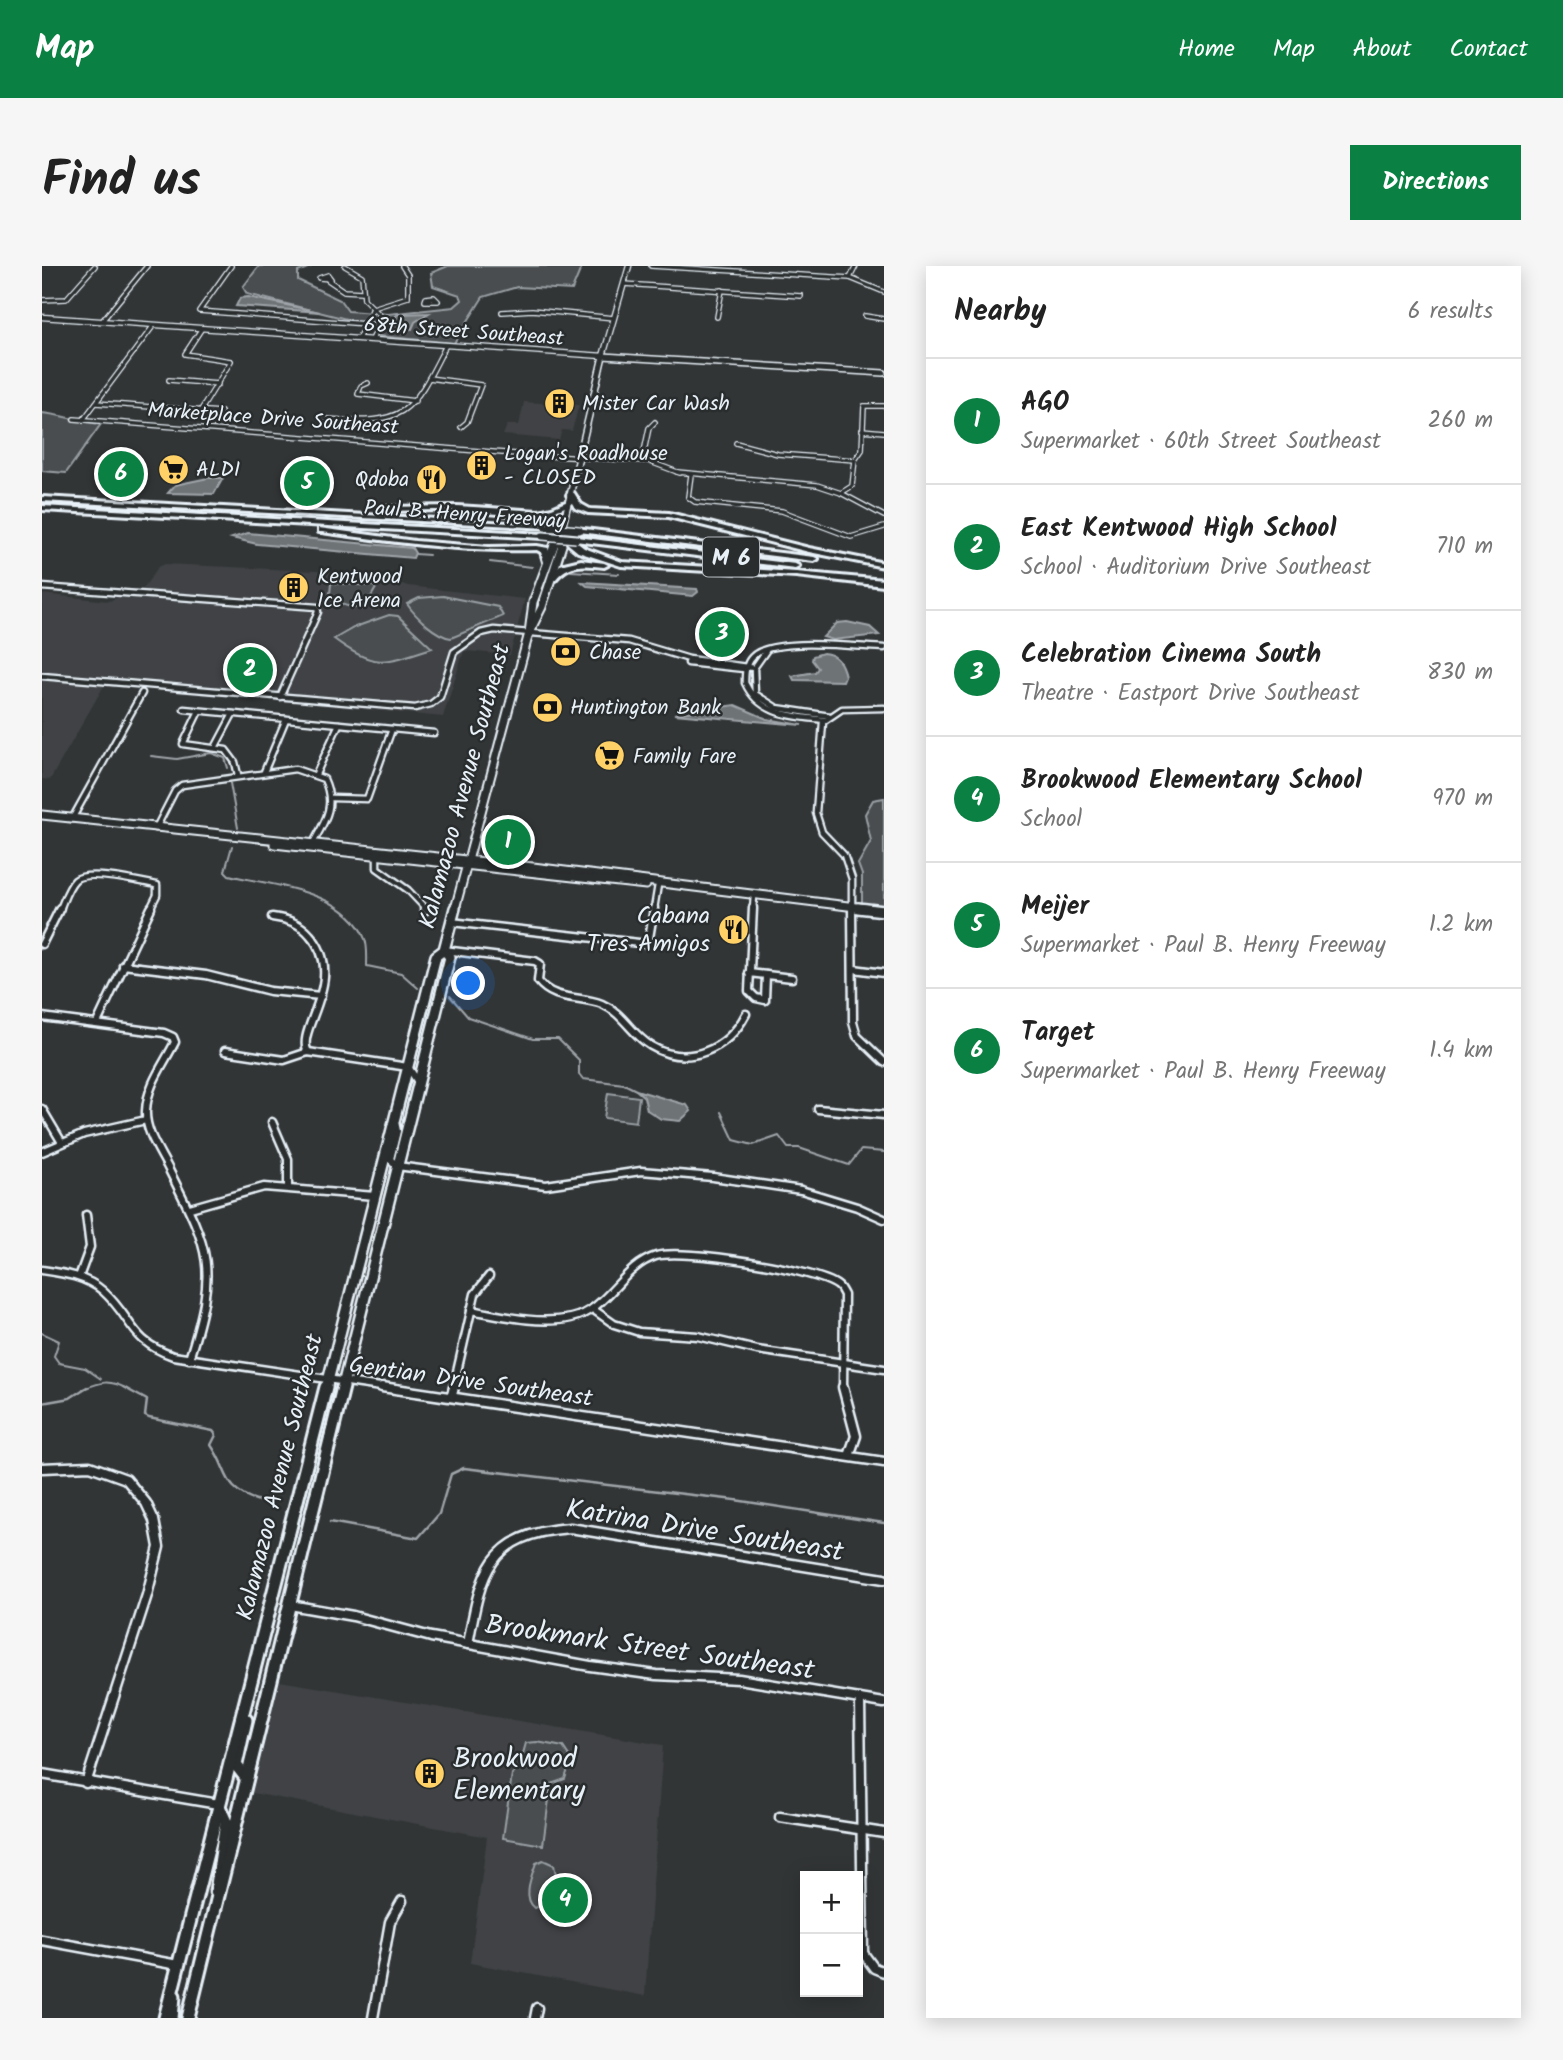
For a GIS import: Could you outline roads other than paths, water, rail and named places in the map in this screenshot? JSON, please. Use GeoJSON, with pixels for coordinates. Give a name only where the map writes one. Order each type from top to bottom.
{"type":"FeatureCollection","features":[{"type":"Feature","properties":{"kind":"highway"},"geometry":{"type":"LineString","coordinates":[[121,501],[336,510],[486,509],[543,513],[570,498],[588,511],[650,512],[884,567]]}},
{"type":"Feature","properties":{"kind":"highway","name":"Paul B. Henry Freeway"},"geometry":{"type":"LineString","coordinates":[[42,499],[121,501],[545,527],[711,544],[884,567]]}},
{"type":"Feature","properties":{"kind":"highway","name":"Paul B. Henry Freeway"},"geometry":{"type":"LineString","coordinates":[[42,508],[543,536],[699,552],[884,582]]}},
{"type":"Feature","properties":{"kind":"highway"},"geometry":{"type":"LineString","coordinates":[[486,509],[534,517],[581,551],[608,561],[884,582]]}},
{"type":"Feature","properties":{"kind":"highway"},"geometry":{"type":"LineString","coordinates":[[113,510],[277,524],[461,547],[540,549],[545,551],[547,560]]}},
{"type":"Feature","properties":{"kind":"highway"},"geometry":{"type":"LineString","coordinates":[[461,547],[524,545],[559,537],[587,520],[621,514],[662,516],[712,526]]}},
{"type":"Feature","properties":{"kind":"highway"},"geometry":{"type":"LineString","coordinates":[[552,578],[561,565],[573,562],[642,568],[705,569]]}},
{"type":"Feature","properties":{"kind":"main road","name":"68th Street Southeast"},"geometry":{"type":"LineString","coordinates":[[603,356],[884,373]]}},
{"type":"Feature","properties":{"kind":"main road","name":"Kalamazoo Avenue Southeast"},"geometry":{"type":"LineString","coordinates":[[529,633],[527,626],[547,560],[559,537],[570,498],[603,356]]}},
{"type":"Feature","properties":{"kind":"main road","name":"Kalamazoo Avenue Southeast"},"geometry":{"type":"LineString","coordinates":[[165,2018],[432,971],[436,956],[444,950],[465,863],[529,633],[552,578],[562,545],[559,537]]}},
{"type":"Feature","properties":{"kind":"main road"},"geometry":{"type":"LineString","coordinates":[[42,815],[253,839],[358,855],[362,852],[379,853]]}},
{"type":"Feature","properties":{"kind":"main road"},"geometry":{"type":"LineString","coordinates":[[253,839],[313,843],[557,877],[638,886],[658,885]]}},
{"type":"Feature","properties":{"kind":"main road"},"geometry":{"type":"LineString","coordinates":[[465,863],[570,871],[658,885],[884,911]]}},
{"type":"Feature","properties":{"kind":"main road"},"geometry":{"type":"LineString","coordinates":[[557,877],[570,871]]}},
{"type":"Feature","properties":{"kind":"main road","name":"Kalamazoo Avenue Southeast"},"geometry":{"type":"LineString","coordinates":[[188,2018],[288,1604],[445,978],[450,957],[444,950]]}},
{"type":"Feature","properties":{"kind":"main road"},"geometry":{"type":"LineString","coordinates":[[432,971],[440,972],[445,978]]}},
{"type":"Feature","properties":{"kind":"main road"},"geometry":{"type":"LineString","coordinates":[[421,1016],[424,1023],[418,1048],[426,1052]]}},
{"type":"Feature","properties":{"kind":"main road"},"geometry":{"type":"LineString","coordinates":[[294,1580],[293,1568],[307,1508],[296,1501]]}},
{"type":"Feature","properties":{"kind":"main road"},"geometry":{"type":"LineString","coordinates":[[246,1778],[239,1772],[236,1760],[259,1670],[256,1657]]}},
{"type":"Feature","properties":{"kind":"main road"},"geometry":{"type":"LineString","coordinates":[[217,1898],[214,1879],[227,1822],[225,1812],[218,1804]]}},
{"type":"Feature","properties":{"kind":"main road"},"geometry":{"type":"LineString","coordinates":[[172,2018],[177,1970]]}},
{"type":"Feature","properties":{"kind":"street"},"geometry":{"type":"LineString","coordinates":[[42,300],[66,299],[95,266]]}},
{"type":"Feature","properties":{"kind":"street"},"geometry":{"type":"LineString","coordinates":[[102,321],[147,266]]}},
{"type":"Feature","properties":{"kind":"street"},"geometry":{"type":"LineString","coordinates":[[230,266],[201,307],[201,312],[379,325]]}},
{"type":"Feature","properties":{"kind":"street"},"geometry":{"type":"LineString","coordinates":[[345,266],[362,276],[364,299],[382,317],[372,340]]}},
{"type":"Feature","properties":{"kind":"street"},"geometry":{"type":"LineString","coordinates":[[402,266],[408,275],[408,298]]}},
{"type":"Feature","properties":{"kind":"street","name":"Kalamazoo Avenue Southeast"},"geometry":{"type":"LineString","coordinates":[[603,356],[629,266]]}},
{"type":"Feature","properties":{"kind":"street"},"geometry":{"type":"LineString","coordinates":[[651,266],[726,268],[850,278],[884,292]]}},
{"type":"Feature","properties":{"kind":"street"},"geometry":{"type":"LineString","coordinates":[[850,278],[856,266]]}},
{"type":"Feature","properties":{"kind":"street"},"geometry":{"type":"LineString","coordinates":[[328,280],[344,290],[362,292]]}},
{"type":"Feature","properties":{"kind":"street"},"geometry":{"type":"LineString","coordinates":[[624,284],[801,296]]}},
{"type":"Feature","properties":{"kind":"street"},"geometry":{"type":"LineString","coordinates":[[717,317],[722,290]]}},
{"type":"Feature","properties":{"kind":"street"},"geometry":{"type":"LineString","coordinates":[[373,308],[408,298],[425,299]]}},
{"type":"Feature","properties":{"kind":"street"},"geometry":{"type":"LineString","coordinates":[[358,339],[373,308]]}},
{"type":"Feature","properties":{"kind":"street"},"geometry":{"type":"LineString","coordinates":[[502,312],[532,310],[614,318]]}},
{"type":"Feature","properties":{"kind":"street"},"geometry":{"type":"LineString","coordinates":[[865,316],[884,319]]}},
{"type":"Feature","properties":{"kind":"street","name":"68th Street Southeast"},"geometry":{"type":"LineString","coordinates":[[42,317],[603,356]]}},
{"type":"Feature","properties":{"kind":"street"},"geometry":{"type":"LineString","coordinates":[[83,420],[154,325]]}},
{"type":"Feature","properties":{"kind":"street"},"geometry":{"type":"LineString","coordinates":[[201,410],[231,361],[185,354],[202,328]]}},
{"type":"Feature","properties":{"kind":"street"},"geometry":{"type":"LineString","coordinates":[[324,419],[387,420],[405,414],[429,378],[446,345]]}},
{"type":"Feature","properties":{"kind":"street"},"geometry":{"type":"LineString","coordinates":[[429,378],[481,385],[467,422],[461,427]]}},
{"type":"Feature","properties":{"kind":"street"},"geometry":{"type":"LineString","coordinates":[[169,380],[218,383]]}},
{"type":"Feature","properties":{"kind":"street"},"geometry":{"type":"LineString","coordinates":[[368,383],[361,386],[358,394],[415,401]]}},
{"type":"Feature","properties":{"kind":"street"},"geometry":{"type":"LineString","coordinates":[[96,402],[221,412]]}},
{"type":"Feature","properties":{"kind":"street"},"geometry":{"type":"LineString","coordinates":[[841,493],[852,486],[855,460],[862,450],[864,406],[884,406]]}},
{"type":"Feature","properties":{"kind":"street","name":"Marketplace Drive Southeast"},"geometry":{"type":"LineString","coordinates":[[74,419],[642,461],[691,475],[804,483],[841,493],[884,516]]}},
{"type":"Feature","properties":{"kind":"street"},"geometry":{"type":"LineString","coordinates":[[642,461],[649,428],[655,422]]}},
{"type":"Feature","properties":{"kind":"street"},"geometry":{"type":"LineString","coordinates":[[862,430],[884,432]]}},
{"type":"Feature","properties":{"kind":"street"},"geometry":{"type":"LineString","coordinates":[[736,443],[778,454],[855,460]]}},
{"type":"Feature","properties":{"kind":"street"},"geometry":{"type":"LineString","coordinates":[[691,475],[690,501],[782,510],[851,537],[884,527]]}},
{"type":"Feature","properties":{"kind":"street"},"geometry":{"type":"LineString","coordinates":[[42,587],[317,607],[319,610],[280,697]]}},
{"type":"Feature","properties":{"kind":"street"},"geometry":{"type":"LineString","coordinates":[[42,676],[399,708],[423,707],[441,695],[452,655],[456,650],[487,631],[529,633],[625,645],[689,663],[754,668]]}},
{"type":"Feature","properties":{"kind":"street"},"geometry":{"type":"LineString","coordinates":[[884,648],[782,647],[755,654],[747,667],[747,691],[760,706],[782,715],[827,718],[850,707],[884,708]]}},
{"type":"Feature","properties":{"kind":"street"},"geometry":{"type":"LineString","coordinates":[[766,651],[754,668],[753,689],[766,703],[785,710],[827,718]]}},
{"type":"Feature","properties":{"kind":"street"},"geometry":{"type":"LineString","coordinates":[[72,819],[142,693]]}},
{"type":"Feature","properties":{"kind":"street"},"geometry":{"type":"LineString","coordinates":[[184,709],[435,733]]}},
{"type":"Feature","properties":{"kind":"street"},"geometry":{"type":"LineString","coordinates":[[199,710],[183,744],[216,746],[232,755],[238,775]]}},
{"type":"Feature","properties":{"kind":"street"},"geometry":{"type":"LineString","coordinates":[[216,746],[233,714]]}},
{"type":"Feature","properties":{"kind":"street"},"geometry":{"type":"LineString","coordinates":[[827,718],[821,737],[816,813],[822,832],[848,862],[852,878],[853,1022],[857,1036],[884,1062]]}},
{"type":"Feature","properties":{"kind":"street"},"geometry":{"type":"LineString","coordinates":[[264,772],[286,719]]}},
{"type":"Feature","properties":{"kind":"street"},"geometry":{"type":"LineString","coordinates":[[316,774],[339,724]]}},
{"type":"Feature","properties":{"kind":"street"},"geometry":{"type":"LineString","coordinates":[[332,798],[367,799],[392,729]]}},
{"type":"Feature","properties":{"kind":"street"},"geometry":{"type":"LineString","coordinates":[[156,828],[175,791],[182,785],[295,769],[316,774],[324,779],[332,798],[331,808],[313,843]]}},
{"type":"Feature","properties":{"kind":"street"},"geometry":{"type":"LineString","coordinates":[[379,853],[377,868],[408,890],[426,911]]}},
{"type":"Feature","properties":{"kind":"street"},"geometry":{"type":"LineString","coordinates":[[42,944],[77,878],[88,875],[153,883],[157,890],[97,1023]]}},
{"type":"Feature","properties":{"kind":"street"},"geometry":{"type":"LineString","coordinates":[[451,922],[648,944],[658,885]]}},
{"type":"Feature","properties":{"kind":"street"},"geometry":{"type":"LineString","coordinates":[[754,896],[749,991],[761,1000],[765,1000],[766,975]]}},
{"type":"Feature","properties":{"kind":"street"},"geometry":{"type":"LineString","coordinates":[[272,916],[295,922],[318,944],[327,974],[306,1039],[304,1048],[308,1052]]}},
{"type":"Feature","properties":{"kind":"street"},"geometry":{"type":"LineString","coordinates":[[444,950],[535,961],[540,964],[538,981],[549,992],[599,1002],[624,1017],[648,1044],[674,1054],[709,1052],[734,1036],[746,1014]]}},
{"type":"Feature","properties":{"kind":"street"},"geometry":{"type":"LineString","coordinates":[[123,965],[206,975],[270,991],[321,996]]}},
{"type":"Feature","properties":{"kind":"street"},"geometry":{"type":"LineString","coordinates":[[854,969],[884,973]]}},
{"type":"Feature","properties":{"kind":"street"},"geometry":{"type":"LineString","coordinates":[[750,973],[792,978]]}},
{"type":"Feature","properties":{"kind":"street"},"geometry":{"type":"LineString","coordinates":[[42,1017],[97,1023],[173,1037],[176,1042],[151,1084],[146,1120],[208,1250],[211,1279],[207,1305],[189,1359]]}},
{"type":"Feature","properties":{"kind":"street"},"geometry":{"type":"LineString","coordinates":[[225,1051],[284,1060],[308,1052],[408,1067],[414,1072],[418,1082]]}},
{"type":"Feature","properties":{"kind":"street"},"geometry":{"type":"LineString","coordinates":[[42,1109],[61,1141]]}},
{"type":"Feature","properties":{"kind":"street"},"geometry":{"type":"LineString","coordinates":[[818,1109],[884,1115]]}},
{"type":"Feature","properties":{"kind":"street"},"geometry":{"type":"LineString","coordinates":[[42,1152],[61,1141],[146,1120]]}},
{"type":"Feature","properties":{"kind":"street"},"geometry":{"type":"LineString","coordinates":[[395,1121],[397,1130],[390,1159],[399,1166],[546,1185],[568,1184],[630,1171],[654,1171],[806,1191],[858,1206],[884,1219]]}},
{"type":"Feature","properties":{"kind":"street"},"geometry":{"type":"LineString","coordinates":[[272,1122],[288,1159],[288,1187]]}},
{"type":"Feature","properties":{"kind":"street"},"geometry":{"type":"LineString","coordinates":[[190,1208],[238,1192],[288,1187],[375,1196]]}},
{"type":"Feature","properties":{"kind":"street"},"geometry":{"type":"LineString","coordinates":[[79,1277],[92,1248],[92,1232],[86,1215]]}},
{"type":"Feature","properties":{"kind":"street"},"geometry":{"type":"LineString","coordinates":[[471,1310],[545,1320],[577,1316],[594,1310],[627,1273],[659,1255],[691,1254],[790,1271],[838,1286],[845,1295],[843,1389],[856,1436],[849,1456]]}},
{"type":"Feature","properties":{"kind":"street","name":"Gentian Drive Southeast"},"geometry":{"type":"LineString","coordinates":[[42,1270],[79,1277],[103,1291],[130,1331],[148,1346],[189,1359],[452,1395],[884,1462]]}},
{"type":"Feature","properties":{"kind":"street"},"geometry":{"type":"LineString","coordinates":[[452,1395],[477,1290],[489,1276]]}},
{"type":"Feature","properties":{"kind":"street"},"geometry":{"type":"LineString","coordinates":[[594,1310],[614,1324],[639,1332],[698,1336],[884,1369]]}},
{"type":"Feature","properties":{"kind":"street"},"geometry":{"type":"LineString","coordinates":[[42,1468],[90,1466],[126,1479],[146,1503],[154,1520],[159,1547],[86,1783]]}},
{"type":"Feature","properties":{"kind":"street","name":"Katrina Drive Southeast"},"geometry":{"type":"LineString","coordinates":[[468,1644],[478,1588],[494,1556],[512,1540],[551,1527],[884,1579]]}},
{"type":"Feature","properties":{"kind":"street","name":"Brookmark Street Southeast"},"geometry":{"type":"LineString","coordinates":[[288,1604],[468,1644],[621,1671],[739,1679],[884,1703]]}},
{"type":"Feature","properties":{"kind":"street"},"geometry":{"type":"LineString","coordinates":[[860,1699],[862,1945],[868,1963],[884,1972]]}},
{"type":"Feature","properties":{"kind":"street"},"geometry":{"type":"LineString","coordinates":[[42,1774],[218,1804]]}},
{"type":"Feature","properties":{"kind":"street"},"geometry":{"type":"LineString","coordinates":[[780,1817],[884,1833]]}},
{"type":"Feature","properties":{"kind":"street"},"geometry":{"type":"LineString","coordinates":[[373,2018],[390,1922],[402,1900]]}},
{"type":"Feature","properties":{"kind":"street"},"geometry":{"type":"LineString","coordinates":[[42,1940],[177,1970]]}},
{"type":"Feature","properties":{"kind":"waterway"},"geometry":{"type":"LineString","coordinates":[[415,554],[429,555]]}},
{"type":"Feature","properties":{"kind":"waterway"},"geometry":{"type":"LineString","coordinates":[[490,562],[532,567]]}},
{"type":"Feature","properties":{"kind":"waterway"},"geometry":{"type":"LineString","coordinates":[[571,571],[619,574]]}},
{"type":"Feature","properties":{"kind":"waterway"},"geometry":{"type":"LineString","coordinates":[[151,756],[177,759],[211,753],[225,758],[228,768]]}},
{"type":"Feature","properties":{"kind":"waterway"},"geometry":{"type":"LineString","coordinates":[[230,783],[238,828]]}},
{"type":"Feature","properties":{"kind":"waterway"},"geometry":{"type":"LineString","coordinates":[[232,846],[225,871],[229,875],[306,893],[342,910],[356,923],[365,939],[367,966],[401,973],[418,988]]}},
{"type":"Feature","properties":{"kind":"waterway"},"geometry":{"type":"LineString","coordinates":[[450,996],[468,1017],[533,1039],[558,1039],[579,1060],[579,1074],[583,1079],[624,1084],[636,1090]]}},
{"type":"Feature","properties":{"kind":"waterway"},"geometry":{"type":"LineString","coordinates":[[721,1112],[734,1140],[753,1145],[779,1136],[788,1148],[799,1148],[849,1165],[861,1150],[884,1152]]}},
{"type":"Feature","properties":{"kind":"waterway"},"geometry":{"type":"LineString","coordinates":[[42,1333],[59,1341],[54,1356],[59,1363],[85,1368],[101,1379]]}},
{"type":"Feature","properties":{"kind":"waterway"},"geometry":{"type":"LineString","coordinates":[[85,1388],[105,1383],[126,1388]]}},
{"type":"Feature","properties":{"kind":"waterway"},"geometry":{"type":"LineString","coordinates":[[42,1403],[70,1398],[85,1388]]}},
{"type":"Feature","properties":{"kind":"waterway"},"geometry":{"type":"LineString","coordinates":[[126,1388],[147,1400],[145,1416],[149,1418],[213,1431],[216,1435],[211,1445],[228,1479],[238,1491],[259,1501]]}},
{"type":"Feature","properties":{"kind":"waterway"},"geometry":{"type":"LineString","coordinates":[[330,1522],[418,1538],[439,1514],[451,1474],[464,1468],[735,1500],[884,1523]]}},
{"type":"Feature","properties":{"kind":"place","name":"Mister Car Wash"},"geometry":{"type":"Point","coordinates":[559,403]}},
{"type":"Feature","properties":{"kind":"place","name":"Logan's Roadhouse - CLOSED"},"geometry":{"type":"Point","coordinates":[481,465]}},
{"type":"Feature","properties":{"kind":"place","name":"ALDI"},"geometry":{"type":"Point","coordinates":[173,469]}},
{"type":"Feature","properties":{"kind":"place","name":"Target"},"geometry":{"type":"Point","coordinates":[121,474]}},
{"type":"Feature","properties":{"kind":"place","name":"Qdoba"},"geometry":{"type":"Point","coordinates":[432,479]}},
{"type":"Feature","properties":{"kind":"place","name":"Meijer"},"geometry":{"type":"Point","coordinates":[307,483]}},
{"type":"Feature","properties":{"kind":"place","name":"Kentwood Ice Arena"},"geometry":{"type":"Point","coordinates":[294,588]}},
{"type":"Feature","properties":{"kind":"place","name":"Celebration Cinema South"},"geometry":{"type":"Point","coordinates":[722,634]}},
{"type":"Feature","properties":{"kind":"place","name":"Chase"},"geometry":{"type":"Point","coordinates":[566,652]}},
{"type":"Feature","properties":{"kind":"place","name":"East Kentwood High School"},"geometry":{"type":"Point","coordinates":[250,670]}},
{"type":"Feature","properties":{"kind":"place","name":"Huntington Bank"},"geometry":{"type":"Point","coordinates":[547,707]}},
{"type":"Feature","properties":{"kind":"place","name":"Family Fare"},"geometry":{"type":"Point","coordinates":[610,756]}},
{"type":"Feature","properties":{"kind":"place","name":"AGO"},"geometry":{"type":"Point","coordinates":[508,842]}},
{"type":"Feature","properties":{"kind":"place","name":"Cabana Tres Amigos"},"geometry":{"type":"Point","coordinates":[733,929]}},
{"type":"Feature","properties":{"kind":"place","name":"Brookwood Elementary"},"geometry":{"type":"Point","coordinates":[430,1773]}},
{"type":"Feature","properties":{"kind":"place","name":"Brookwood Elementary School"},"geometry":{"type":"Point","coordinates":[565,1900]}}]}
